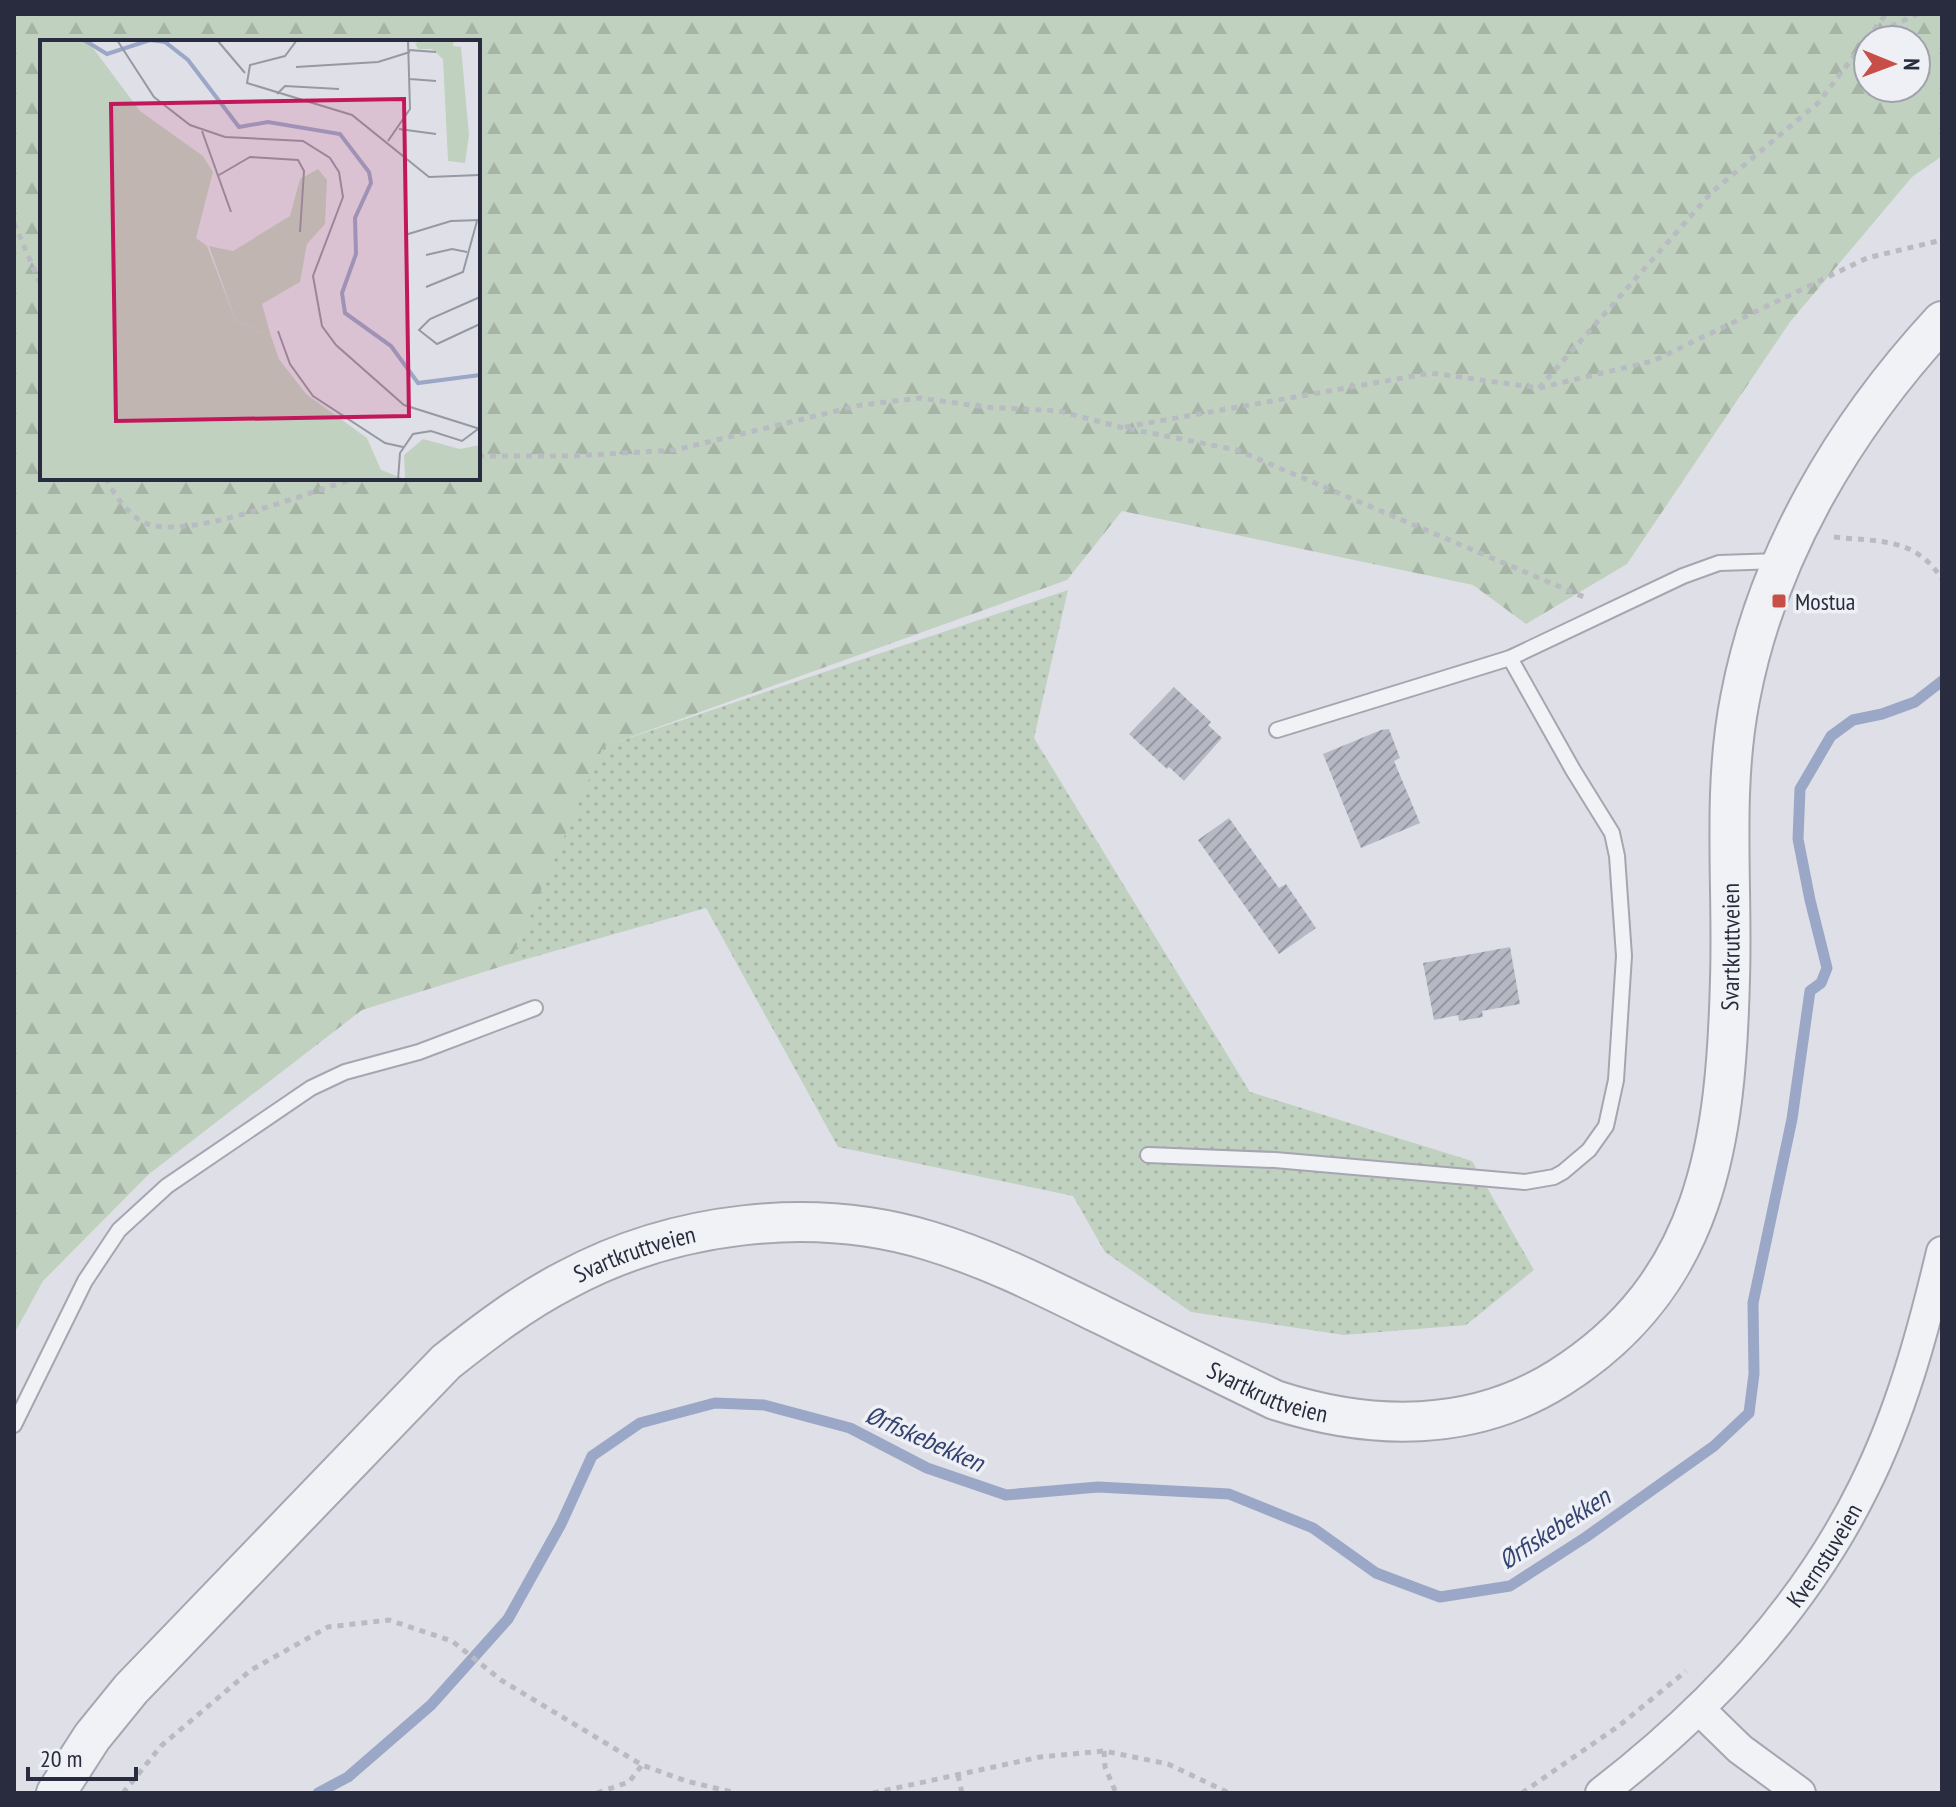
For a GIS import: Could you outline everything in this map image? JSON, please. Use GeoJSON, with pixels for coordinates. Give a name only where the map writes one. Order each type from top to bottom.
{"type":"FeatureCollection","features":[{"type":"Feature","properties":{"kind":"street","name":"Svartkruttveien"},"geometry":{"type":"LineString","coordinates":[[56,1793],[92,1737],[131,1689],[446,1362],[483,1333],[565,1280],[606,1260],[685,1235],[728,1228],[824,1222],[874,1227],[928,1240],[1026,1277],[1275,1400],[1319,1414],[1345,1418],[1401,1422],[1443,1419],[1511,1403],[1571,1370],[1632,1319],[1659,1284],[1679,1254],[1708,1180],[1722,1096],[1730,978],[1729,827],[1733,746],[1752,651],[1790,546],[1846,442],[1906,360],[1942,321]]}},
{"type":"Feature","properties":{"kind":"street","name":"Kvernstuveien"},"geometry":{"type":"LineString","coordinates":[[1601,1793],[1699,1709],[1744,1662],[1783,1616],[1838,1534],[1864,1488],[1909,1374],[1942,1252]]}},
{"type":"Feature","properties":{"kind":"street"},"geometry":{"type":"LineString","coordinates":[[1699,1709],[1772,1784],[1800,1793]]}},
{"type":"Feature","properties":{"kind":"lane"},"geometry":{"type":"LineString","coordinates":[[1277,730],[1510,658],[1683,576],[1719,563],[1790,546]]}},
{"type":"Feature","properties":{"kind":"lane"},"geometry":{"type":"LineString","coordinates":[[1148,1155],[1275,1160],[1525,1182],[1554,1177],[1589,1150],[1606,1126],[1616,1080],[1624,956],[1617,856],[1607,823],[1573,770],[1510,658]]}},
{"type":"Feature","properties":{"kind":"lane"},"geometry":{"type":"LineString","coordinates":[[14,1425],[95,1263],[119,1230],[167,1186],[311,1088],[334,1076],[419,1052],[535,1008]]}},
{"type":"Feature","properties":{"kind":"path"},"geometry":{"type":"LineString","coordinates":[[1895,24],[1918,14]]}},
{"type":"Feature","properties":{"kind":"path"},"geometry":{"type":"LineString","coordinates":[[1539,388],[1712,192],[1818,103],[1852,57]]}},
{"type":"Feature","properties":{"kind":"path"},"geometry":{"type":"LineString","coordinates":[[14,223],[40,283]]}},
{"type":"Feature","properties":{"kind":"path"},"geometry":{"type":"LineString","coordinates":[[1120,427],[1431,373],[1539,388],[1653,361],[1867,258],[1942,240]]}},
{"type":"Feature","properties":{"kind":"path"},"geometry":{"type":"LineString","coordinates":[[480,456],[572,456],[675,450],[861,405],[920,398],[984,407],[1059,411],[1120,427],[1237,450],[1613,609]]}},
{"type":"Feature","properties":{"kind":"path"},"geometry":{"type":"LineString","coordinates":[[107,480],[114,494],[141,521],[164,527],[204,523],[247,513],[352,480]]}},
{"type":"Feature","properties":{"kind":"path"},"geometry":{"type":"LineString","coordinates":[[1790,546],[1815,535],[1897,544],[1915,550],[1928,560],[1942,579]]}},
{"type":"Feature","properties":{"kind":"path"},"geometry":{"type":"LineString","coordinates":[[123,1793],[161,1746],[251,1670],[328,1627],[389,1620],[452,1641],[501,1680],[642,1765],[686,1781],[736,1793]]}},
{"type":"Feature","properties":{"kind":"path"},"geometry":{"type":"LineString","coordinates":[[1522,1793],[1620,1725],[1690,1668]]}},
{"type":"Feature","properties":{"kind":"path"},"geometry":{"type":"LineString","coordinates":[[1104,1751],[1105,1767],[1116,1793]]}},
{"type":"Feature","properties":{"kind":"path"},"geometry":{"type":"LineString","coordinates":[[873,1793],[1040,1757],[1104,1751],[1168,1764],[1229,1793]]}},
{"type":"Feature","properties":{"kind":"path"},"geometry":{"type":"LineString","coordinates":[[597,1793],[629,1782],[642,1765]]}},
{"type":"Feature","properties":{"kind":"path"},"geometry":{"type":"LineString","coordinates":[[958,1775],[962,1793]]}},
{"type":"Feature","properties":{"kind":"green space"},"geometry":{"type":"Polygon","coordinates":[[[14,14],[1942,14],[1942,156],[1912,177],[1790,322],[1627,564],[1526,624],[1473,585],[1122,511],[1067,580],[603,747],[509,964],[362,1010],[149,1174],[43,1281],[14,1334],[14,14]]]}},
{"type":"Feature","properties":{"kind":"green space"},"geometry":{"type":"Polygon","coordinates":[[[1068,590],[1034,738],[1250,1092],[1472,1161],[1534,1270],[1466,1325],[1344,1335],[1191,1312],[1105,1252],[1073,1196],[838,1147],[706,908],[509,964],[602,747],[1068,590]]]}},
{"type":"Feature","properties":{"kind":"building"},"geometry":{"type":"Polygon","coordinates":[[[1174,687],[1211,722],[1208,725],[1222,738],[1184,781],[1129,734],[1174,687]]]}},
{"type":"Feature","properties":{"kind":"building"},"geometry":{"type":"Polygon","coordinates":[[[1389,729],[1400,758],[1394,761],[1420,823],[1361,848],[1323,754],[1389,729]]]}},
{"type":"Feature","properties":{"kind":"building"},"geometry":{"type":"Polygon","coordinates":[[[1229,818],[1279,888],[1286,884],[1316,928],[1279,954],[1198,840],[1229,818]]]}},
{"type":"Feature","properties":{"kind":"building"},"geometry":{"type":"Polygon","coordinates":[[[1510,947],[1520,1004],[1482,1011],[1483,1017],[1459,1021],[1458,1015],[1434,1020],[1423,963],[1510,947]]]}},
{"type":"Feature","properties":{"kind":"waterway","name":"Ørfiskebekken"},"geometry":{"type":"LineString","coordinates":[[318,1793],[348,1777],[431,1705],[508,1619],[561,1524],[592,1456],[640,1423],[715,1403],[764,1405],[850,1428],[927,1468],[1006,1495],[1098,1487],[1229,1494],[1313,1528],[1376,1573],[1440,1597],[1510,1586],[1586,1537],[1714,1446],[1749,1413],[1754,1374],[1753,1303],[1792,1119],[1810,991],[1821,983],[1827,968],[1798,839],[1800,789],[1831,736],[1853,720],[1915,702],[1942,681]]}},
{"type":"Feature","properties":{"kind":"place","name":"Mostua"},"geometry":{"type":"Point","coordinates":[1779,601]}}]}
